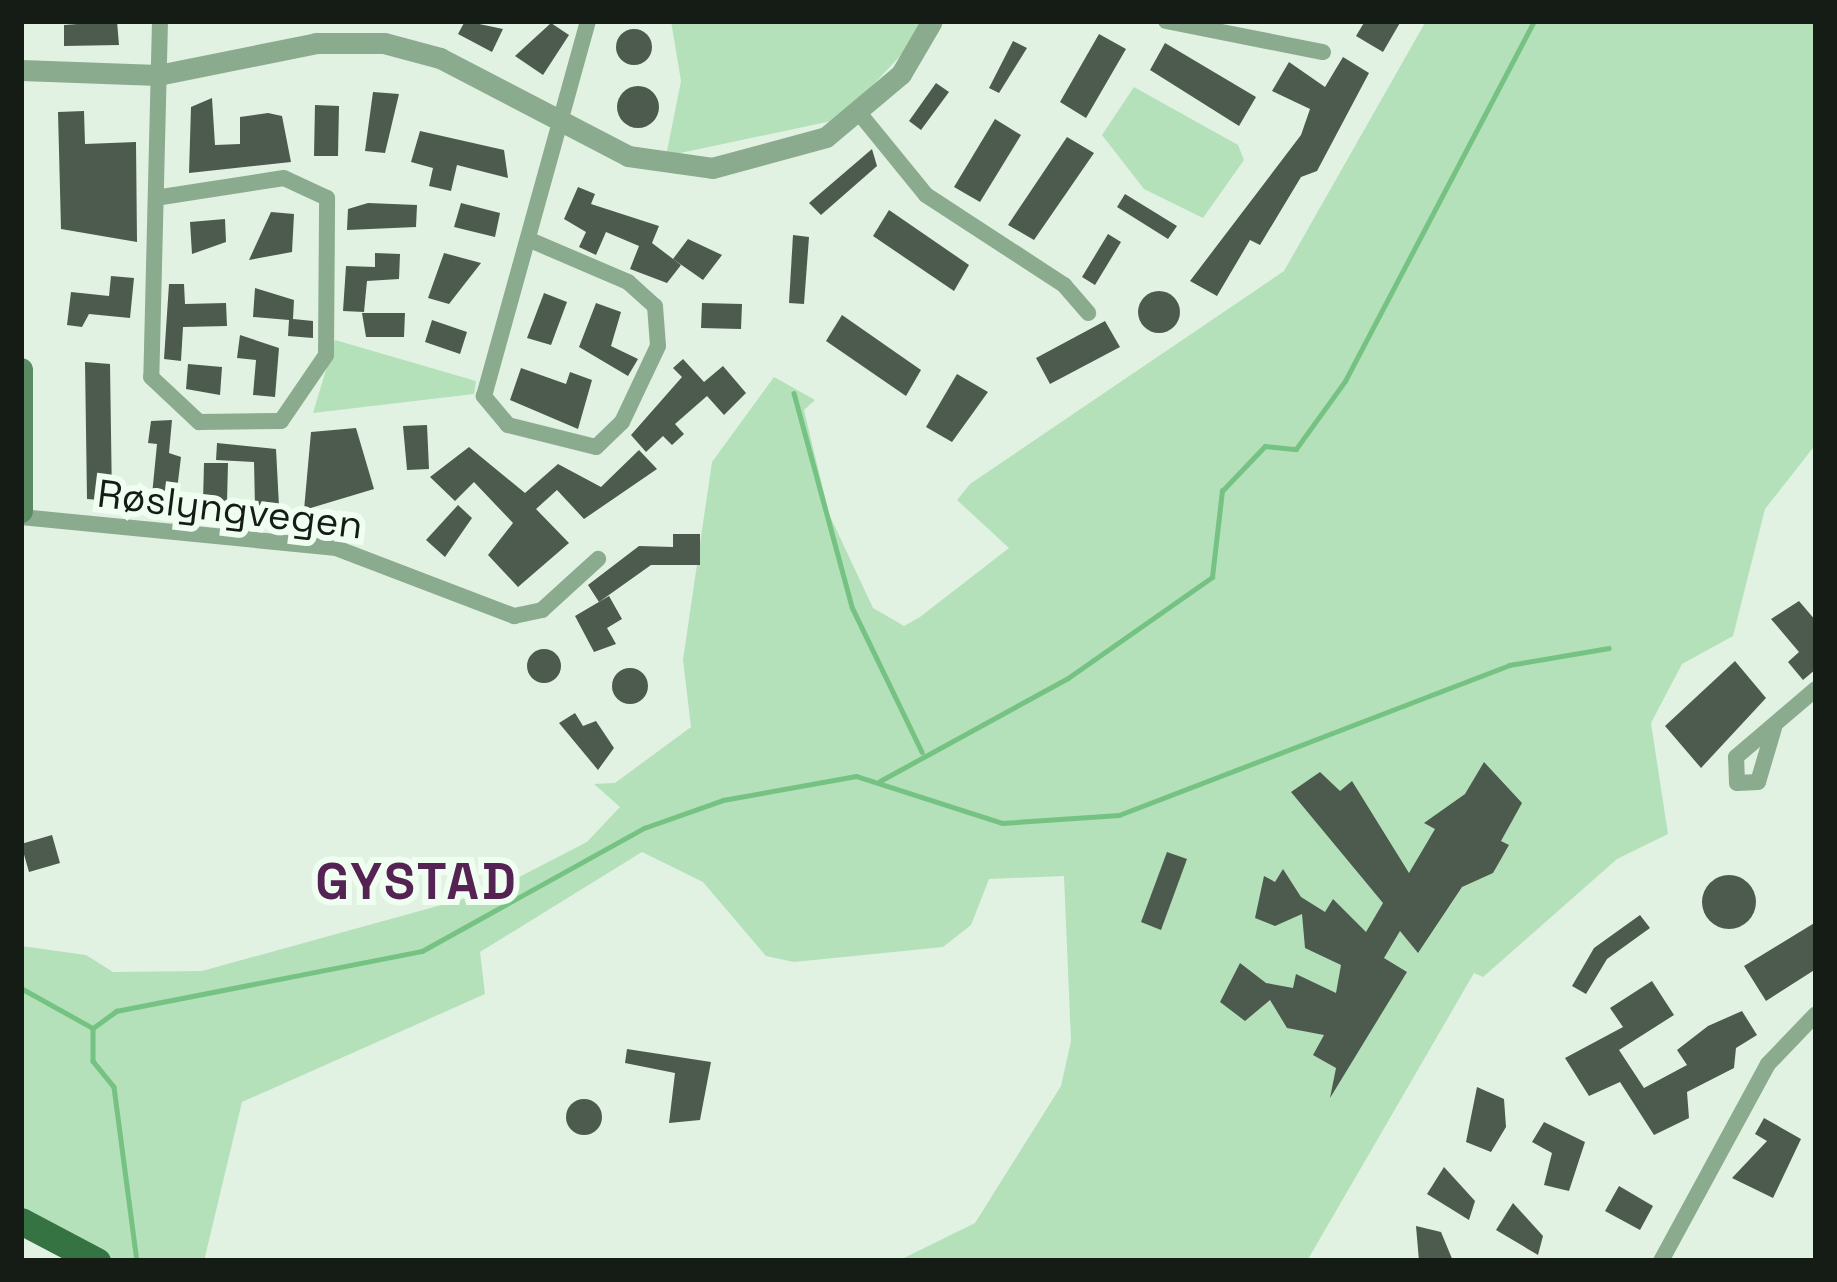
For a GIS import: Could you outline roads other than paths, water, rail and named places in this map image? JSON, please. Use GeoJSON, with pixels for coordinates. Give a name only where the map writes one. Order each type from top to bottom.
{"type":"FeatureCollection","features":[{"type":"Feature","properties":{"kind":"main road"},"geometry":{"type":"LineString","coordinates":[[21,370],[27,516]]}},
{"type":"Feature","properties":{"kind":"main road"},"geometry":{"type":"LineString","coordinates":[[21,1221],[97,1261]]}},
{"type":"Feature","properties":{"kind":"street"},"geometry":{"type":"LineString","coordinates":[[160,21],[161,197],[149,333],[156,389],[214,427],[281,421],[326,355],[327,198],[284,178],[161,197]]}},
{"type":"Feature","properties":{"kind":"street"},"geometry":{"type":"LineString","coordinates":[[530,240],[628,282],[655,306],[658,346],[622,422],[596,447],[508,425],[484,396],[530,240],[566,126],[588,21]]}},
{"type":"Feature","properties":{"kind":"street"},"geometry":{"type":"LineString","coordinates":[[21,70],[158,75],[357,40],[440,58],[628,156],[712,168],[783,155],[860,114],[932,21]]}},
{"type":"Feature","properties":{"kind":"street"},"geometry":{"type":"LineString","coordinates":[[1166,21],[1323,52]]}},
{"type":"Feature","properties":{"kind":"street"},"geometry":{"type":"LineString","coordinates":[[860,114],[926,195],[1064,285],[1088,314]]}},
{"type":"Feature","properties":{"kind":"street","name":"Røslyngvegen"},"geometry":{"type":"LineString","coordinates":[[27,516],[336,548],[514,616],[542,610],[598,559]]}},
{"type":"Feature","properties":{"kind":"street"},"geometry":{"type":"LineString","coordinates":[[1774,728],[1816,689]]}},
{"type":"Feature","properties":{"kind":"street"},"geometry":{"type":"LineString","coordinates":[[1661,1261],[1768,1064],[1816,1014]]}},
{"type":"Feature","properties":{"kind":"waterway"},"geometry":{"type":"LineString","coordinates":[[880,781],[1068,678],[1212,577],[1222,491],[1265,446],[1296,449],[1345,381],[1534,21]]}},
{"type":"Feature","properties":{"kind":"waterway"},"geometry":{"type":"LineString","coordinates":[[794,393],[852,607],[922,752]]}},
{"type":"Feature","properties":{"kind":"waterway"},"geometry":{"type":"LineString","coordinates":[[93,1028],[116,1011],[422,951],[644,828],[723,800],[856,776],[1002,823],[1119,815],[1509,665],[1609,648]]}},
{"type":"Feature","properties":{"kind":"waterway"},"geometry":{"type":"LineString","coordinates":[[21,988],[93,1028]]}},
{"type":"Feature","properties":{"kind":"waterway"},"geometry":{"type":"LineString","coordinates":[[93,1029],[93,1061],[114,1087],[137,1261]]}},
{"type":"Feature","properties":{"kind":"district","name":"GYSTAD"},"geometry":{"type":"Point","coordinates":[417,882]}}]}
